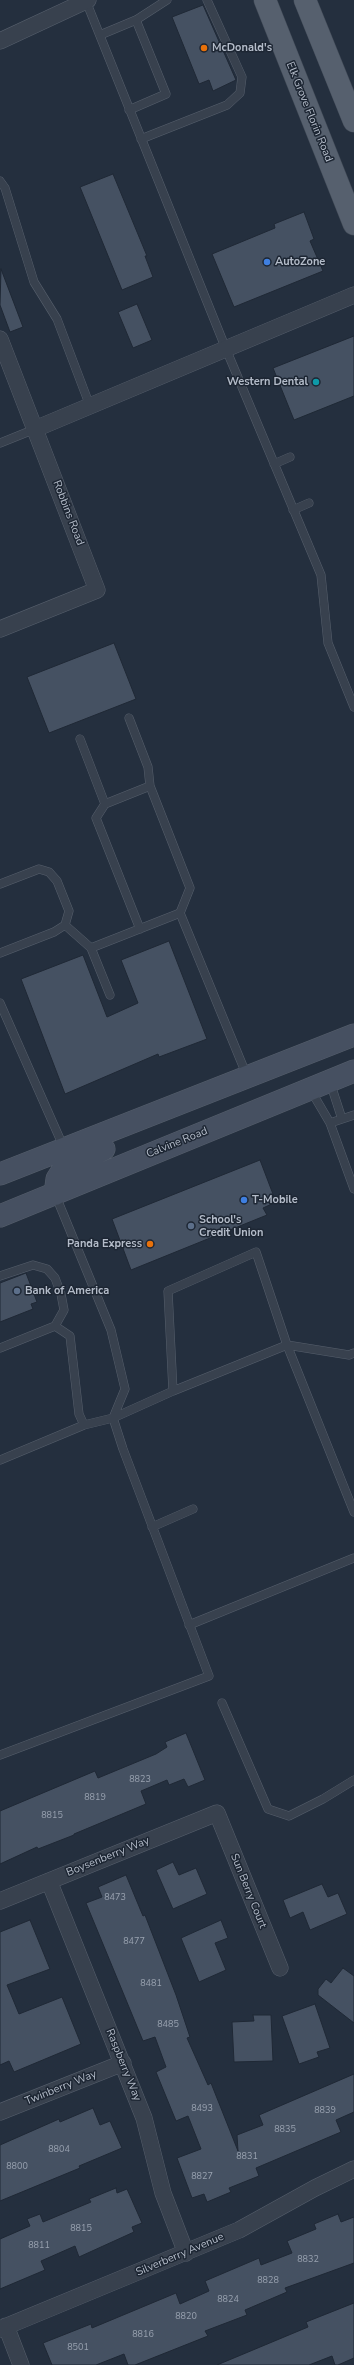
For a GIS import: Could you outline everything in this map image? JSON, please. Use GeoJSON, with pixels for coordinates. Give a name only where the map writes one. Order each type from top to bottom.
{"type":"FeatureCollection","features":[{"type":"Feature","properties":{"kind":"main road","name":"Elk Grove Florin Road"},"geometry":{"type":"LineString","coordinates":[[265,0],[354,224]]}},
{"type":"Feature","properties":{"kind":"main road"},"geometry":{"type":"LineString","coordinates":[[305,0],[349,94],[354,121]]}},
{"type":"Feature","properties":{"kind":"main road"},"geometry":{"type":"LineString","coordinates":[[0,1174],[354,1035]]}},
{"type":"Feature","properties":{"kind":"main road","name":"Calvine Road"},"geometry":{"type":"LineString","coordinates":[[0,1216],[354,1071]]}},
{"type":"Feature","properties":{"kind":"main road"},"geometry":{"type":"LineString","coordinates":[[55,1194],[57,1179],[64,1168],[74,1162],[136,1136],[164,1110]]}},
{"type":"Feature","properties":{"kind":"street"},"geometry":{"type":"LineString","coordinates":[[0,41],[87,1]]}},
{"type":"Feature","properties":{"kind":"street"},"geometry":{"type":"LineString","coordinates":[[35,429],[354,295]]}},
{"type":"Feature","properties":{"kind":"street","name":"Robbins Road"},"geometry":{"type":"LineString","coordinates":[[0,339],[97,590],[0,629]]}},
{"type":"Feature","properties":{"kind":"street","name":"Boysenberry Way"},"geometry":{"type":"LineString","coordinates":[[0,1901],[217,1813]]}},
{"type":"Feature","properties":{"kind":"street","name":"Sun Berry Court"},"geometry":{"type":"LineString","coordinates":[[217,1813],[280,1968]]}},
{"type":"Feature","properties":{"kind":"street","name":"Raspberry Way"},"geometry":{"type":"LineString","coordinates":[[49,1881],[144,2118],[163,2193],[186,2253]]}},
{"type":"Feature","properties":{"kind":"street","name":"Twinberry Way"},"geometry":{"type":"LineString","coordinates":[[0,2112],[123,2063]]}},
{"type":"Feature","properties":{"kind":"street","name":"Silverberry Avenue"},"geometry":{"type":"LineString","coordinates":[[3,2328],[239,2230],[315,2188],[354,2169]]}},
{"type":"Feature","properties":{"kind":"street"},"geometry":{"type":"LineString","coordinates":[[3,2328],[21,2365]]}},
{"type":"Feature","properties":{"kind":"lane"},"geometry":{"type":"LineString","coordinates":[[100,35],[136,20],[167,0]]}},
{"type":"Feature","properties":{"kind":"lane"},"geometry":{"type":"LineString","coordinates":[[141,139],[227,104],[240,93],[242,77],[207,0]]}},
{"type":"Feature","properties":{"kind":"lane"},"geometry":{"type":"LineString","coordinates":[[87,1],[226,349],[321,575],[328,643],[354,707]]}},
{"type":"Feature","properties":{"kind":"lane"},"geometry":{"type":"LineString","coordinates":[[130,110],[166,94],[136,20]]}},
{"type":"Feature","properties":{"kind":"lane"},"geometry":{"type":"LineString","coordinates":[[0,182],[5,188],[34,282],[57,319],[90,406]]}},
{"type":"Feature","properties":{"kind":"lane"},"geometry":{"type":"LineString","coordinates":[[0,443],[35,429]]}},
{"type":"Feature","properties":{"kind":"lane"},"geometry":{"type":"LineString","coordinates":[[274,464],[290,457]]}},
{"type":"Feature","properties":{"kind":"lane"},"geometry":{"type":"LineString","coordinates":[[293,510],[309,503]]}},
{"type":"Feature","properties":{"kind":"lane"},"geometry":{"type":"LineString","coordinates":[[129,718],[148,767],[150,786],[190,888],[180,913],[247,1077]]}},
{"type":"Feature","properties":{"kind":"lane"},"geometry":{"type":"LineString","coordinates":[[80,739],[105,804]]}},
{"type":"Feature","properties":{"kind":"lane"},"geometry":{"type":"LineString","coordinates":[[140,929],[96,818],[105,804],[150,786]]}},
{"type":"Feature","properties":{"kind":"lane"},"geometry":{"type":"LineString","coordinates":[[0,884],[39,869],[49,872],[56,881],[69,911],[65,925],[54,932],[0,953]]}},
{"type":"Feature","properties":{"kind":"lane"},"geometry":{"type":"LineString","coordinates":[[91,948],[180,913]]}},
{"type":"Feature","properties":{"kind":"lane"},"geometry":{"type":"LineString","coordinates":[[65,925],[91,948],[110,995]]}},
{"type":"Feature","properties":{"kind":"lane"},"geometry":{"type":"LineString","coordinates":[[0,1003],[65,1149]]}},
{"type":"Feature","properties":{"kind":"lane"},"geometry":{"type":"LineString","coordinates":[[320,1084],[342,1119]]}},
{"type":"Feature","properties":{"kind":"lane"},"geometry":{"type":"LineString","coordinates":[[320,1084],[330,1123],[354,1189]]}},
{"type":"Feature","properties":{"kind":"lane"},"geometry":{"type":"LineString","coordinates":[[330,1123],[354,1115]]}},
{"type":"Feature","properties":{"kind":"lane"},"geometry":{"type":"LineString","coordinates":[[0,1756],[209,1676],[152,1527],[113,1418],[125,1389],[111,1330],[55,1194]]}},
{"type":"Feature","properties":{"kind":"lane"},"geometry":{"type":"LineString","coordinates":[[173,1391],[168,1291],[256,1252],[287,1345],[354,1512]]}},
{"type":"Feature","properties":{"kind":"lane"},"geometry":{"type":"LineString","coordinates":[[0,1276],[33,1265],[47,1269],[55,1278],[61,1294],[64,1310],[55,1326],[0,1348]]}},
{"type":"Feature","properties":{"kind":"lane"},"geometry":{"type":"LineString","coordinates":[[55,1326],[70,1336],[79,1414],[84,1425]]}},
{"type":"Feature","properties":{"kind":"lane"},"geometry":{"type":"LineString","coordinates":[[0,1460],[84,1425],[113,1418],[173,1391],[287,1345],[349,1355],[354,1353]]}},
{"type":"Feature","properties":{"kind":"lane"},"geometry":{"type":"LineString","coordinates":[[152,1527],[193,1509]]}},
{"type":"Feature","properties":{"kind":"lane"},"geometry":{"type":"LineString","coordinates":[[189,1624],[354,1558]]}},
{"type":"Feature","properties":{"kind":"lane"},"geometry":{"type":"LineString","coordinates":[[222,1703],[268,1809],[290,1816],[323,1799],[354,1780]]}},
{"type":"Feature","properties":{"kind":"building","name":"McDonald's"},"geometry":{"type":"Polygon","coordinates":[[[203,5],[236,80],[213,91],[209,80],[199,84],[172,17],[203,5]]]}},
{"type":"Feature","properties":{"kind":"building"},"geometry":{"type":"Polygon","coordinates":[[[113,174],[147,256],[145,256],[153,277],[122,290],[80,187],[113,174]]]}},
{"type":"Feature","properties":{"kind":"building","name":"AutoZone"},"geometry":{"type":"Polygon","coordinates":[[[304,212],[314,239],[310,241],[323,271],[234,307],[212,254],[275,228],[274,224],[304,212]]]}},
{"type":"Feature","properties":{"kind":"building"},"geometry":{"type":"Polygon","coordinates":[[[1,269],[23,327],[10,332],[0,305],[1,269]]]}},
{"type":"Feature","properties":{"kind":"building"},"geometry":{"type":"Polygon","coordinates":[[[137,304],[152,340],[133,348],[118,312],[137,304]]]}},
{"type":"Feature","properties":{"kind":"building","name":"Western Dental"},"geometry":{"type":"Polygon","coordinates":[[[354,336],[354,396],[294,420],[273,368],[354,336]]]}},
{"type":"Feature","properties":{"kind":"building"},"geometry":{"type":"Polygon","coordinates":[[[114,643],[136,699],[49,733],[27,677],[114,643]]]}},
{"type":"Feature","properties":{"kind":"building"},"geometry":{"type":"Polygon","coordinates":[[[169,941],[207,1039],[159,1057],[158,1054],[65,1094],[21,979],[83,955],[107,1017],[138,1003],[121,960],[169,941]]]}},
{"type":"Feature","properties":{"kind":"building"},"geometry":{"type":"Polygon","coordinates":[[[260,1160],[276,1202],[263,1208],[267,1215],[131,1270],[112,1219],[260,1160]]]}},
{"type":"Feature","properties":{"kind":"building","name":"Bank of America"},"geometry":{"type":"Polygon","coordinates":[[[26,1273],[37,1302],[31,1304],[33,1309],[0,1322],[0,1283],[26,1273]]]}},
{"type":"Feature","properties":{"kind":"building"},"geometry":{"type":"Polygon","coordinates":[[[186,1733],[205,1780],[188,1787],[184,1779],[169,1785],[167,1780],[141,1791],[146,1804],[74,1835],[38,1849],[37,1847],[0,1864],[0,1811],[95,1771],[98,1778],[156,1754],[167,1747],[165,1742],[186,1733]]]}},
{"type":"Feature","properties":{"kind":"building"},"geometry":{"type":"Polygon","coordinates":[[[173,1862],[179,1875],[196,1868],[207,1894],[173,1909],[156,1870],[173,1862]]]}},
{"type":"Feature","properties":{"kind":"building"},"geometry":{"type":"Polygon","coordinates":[[[126,1875],[143,1916],[145,1915],[176,1995],[190,2037],[187,2038],[208,2085],[211,2083],[238,2151],[237,2135],[263,2125],[259,2115],[354,2074],[354,2112],[336,2120],[341,2132],[256,2168],[259,2176],[229,2188],[231,2192],[207,2202],[204,2194],[192,2198],[177,2158],[201,2149],[188,2116],[176,2121],[156,2072],[166,2067],[155,2037],[143,2041],[86,1903],[102,1897],[98,1887],[126,1875]]]}},
{"type":"Feature","properties":{"kind":"building"},"geometry":{"type":"Polygon","coordinates":[[[322,1884],[328,1897],[338,1893],[347,1914],[310,1930],[303,1912],[290,1918],[283,1900],[322,1884]]]}},
{"type":"Feature","properties":{"kind":"building"},"geometry":{"type":"Polygon","coordinates":[[[30,1920],[50,1969],[7,1985],[19,2014],[62,1997],[81,2044],[14,2072],[9,2061],[0,2065],[0,1932],[30,1920]]]}},
{"type":"Feature","properties":{"kind":"building"},"geometry":{"type":"Polygon","coordinates":[[[221,1920],[228,1938],[215,1943],[226,1970],[199,1982],[181,1938],[221,1920]]]}},
{"type":"Feature","properties":{"kind":"building"},"geometry":{"type":"Polygon","coordinates":[[[343,1968],[354,1976],[354,2023],[318,1995],[318,1989],[326,1979],[331,1983],[343,1968]]]}},
{"type":"Feature","properties":{"kind":"building"},"geometry":{"type":"Polygon","coordinates":[[[315,2004],[330,2048],[317,2052],[319,2057],[299,2064],[282,2016],[315,2004]]]}},
{"type":"Feature","properties":{"kind":"building"},"geometry":{"type":"Polygon","coordinates":[[[253,2015],[271,2015],[273,2061],[234,2062],[232,2022],[254,2021],[253,2015]]]}},
{"type":"Feature","properties":{"kind":"building"},"geometry":{"type":"Polygon","coordinates":[[[93,2108],[100,2125],[110,2121],[122,2148],[79,2166],[80,2168],[0,2201],[0,2145],[59,2119],[60,2122],[93,2108]]]}},
{"type":"Feature","properties":{"kind":"building"},"geometry":{"type":"Polygon","coordinates":[[[116,2188],[117,2193],[127,2189],[142,2223],[132,2227],[134,2232],[79,2257],[75,2246],[41,2261],[45,2270],[0,2289],[0,2239],[30,2226],[27,2219],[40,2214],[43,2222],[91,2202],[89,2199],[116,2188]]]}},
{"type":"Feature","properties":{"kind":"building"},"geometry":{"type":"Polygon","coordinates":[[[338,2214],[341,2222],[354,2217],[354,2263],[285,2288],[287,2292],[245,2310],[247,2315],[205,2331],[208,2336],[135,2365],[128,2365],[124,2354],[96,2365],[52,2365],[43,2343],[91,2324],[92,2328],[176,2293],[180,2304],[209,2291],[205,2281],[259,2258],[261,2265],[292,2253],[287,2241],[316,2229],[314,2224],[338,2214]]]}},
{"type":"Feature","properties":{"kind":"building"},"geometry":{"type":"Polygon","coordinates":[[[354,2303],[354,2358],[338,2365],[335,2365],[332,2356],[309,2365],[217,2365],[308,2327],[306,2322],[354,2303]]]}},
{"type":"Feature","properties":{"kind":"place","name":"McDonald's"},"geometry":{"type":"Point","coordinates":[204,48]}},
{"type":"Feature","properties":{"kind":"place","name":"AutoZone"},"geometry":{"type":"Point","coordinates":[267,262]}},
{"type":"Feature","properties":{"kind":"place","name":"Western Dental"},"geometry":{"type":"Point","coordinates":[316,382]}},
{"type":"Feature","properties":{"kind":"place","name":"T-Mobile"},"geometry":{"type":"Point","coordinates":[244,1200]}},
{"type":"Feature","properties":{"kind":"place","name":"School's Credit Union"},"geometry":{"type":"Point","coordinates":[191,1226]}},
{"type":"Feature","properties":{"kind":"place","name":"Panda Express"},"geometry":{"type":"Point","coordinates":[150,1244]}},
{"type":"Feature","properties":{"kind":"place","name":"Bank of America"},"geometry":{"type":"Point","coordinates":[17,1291]}}]}
